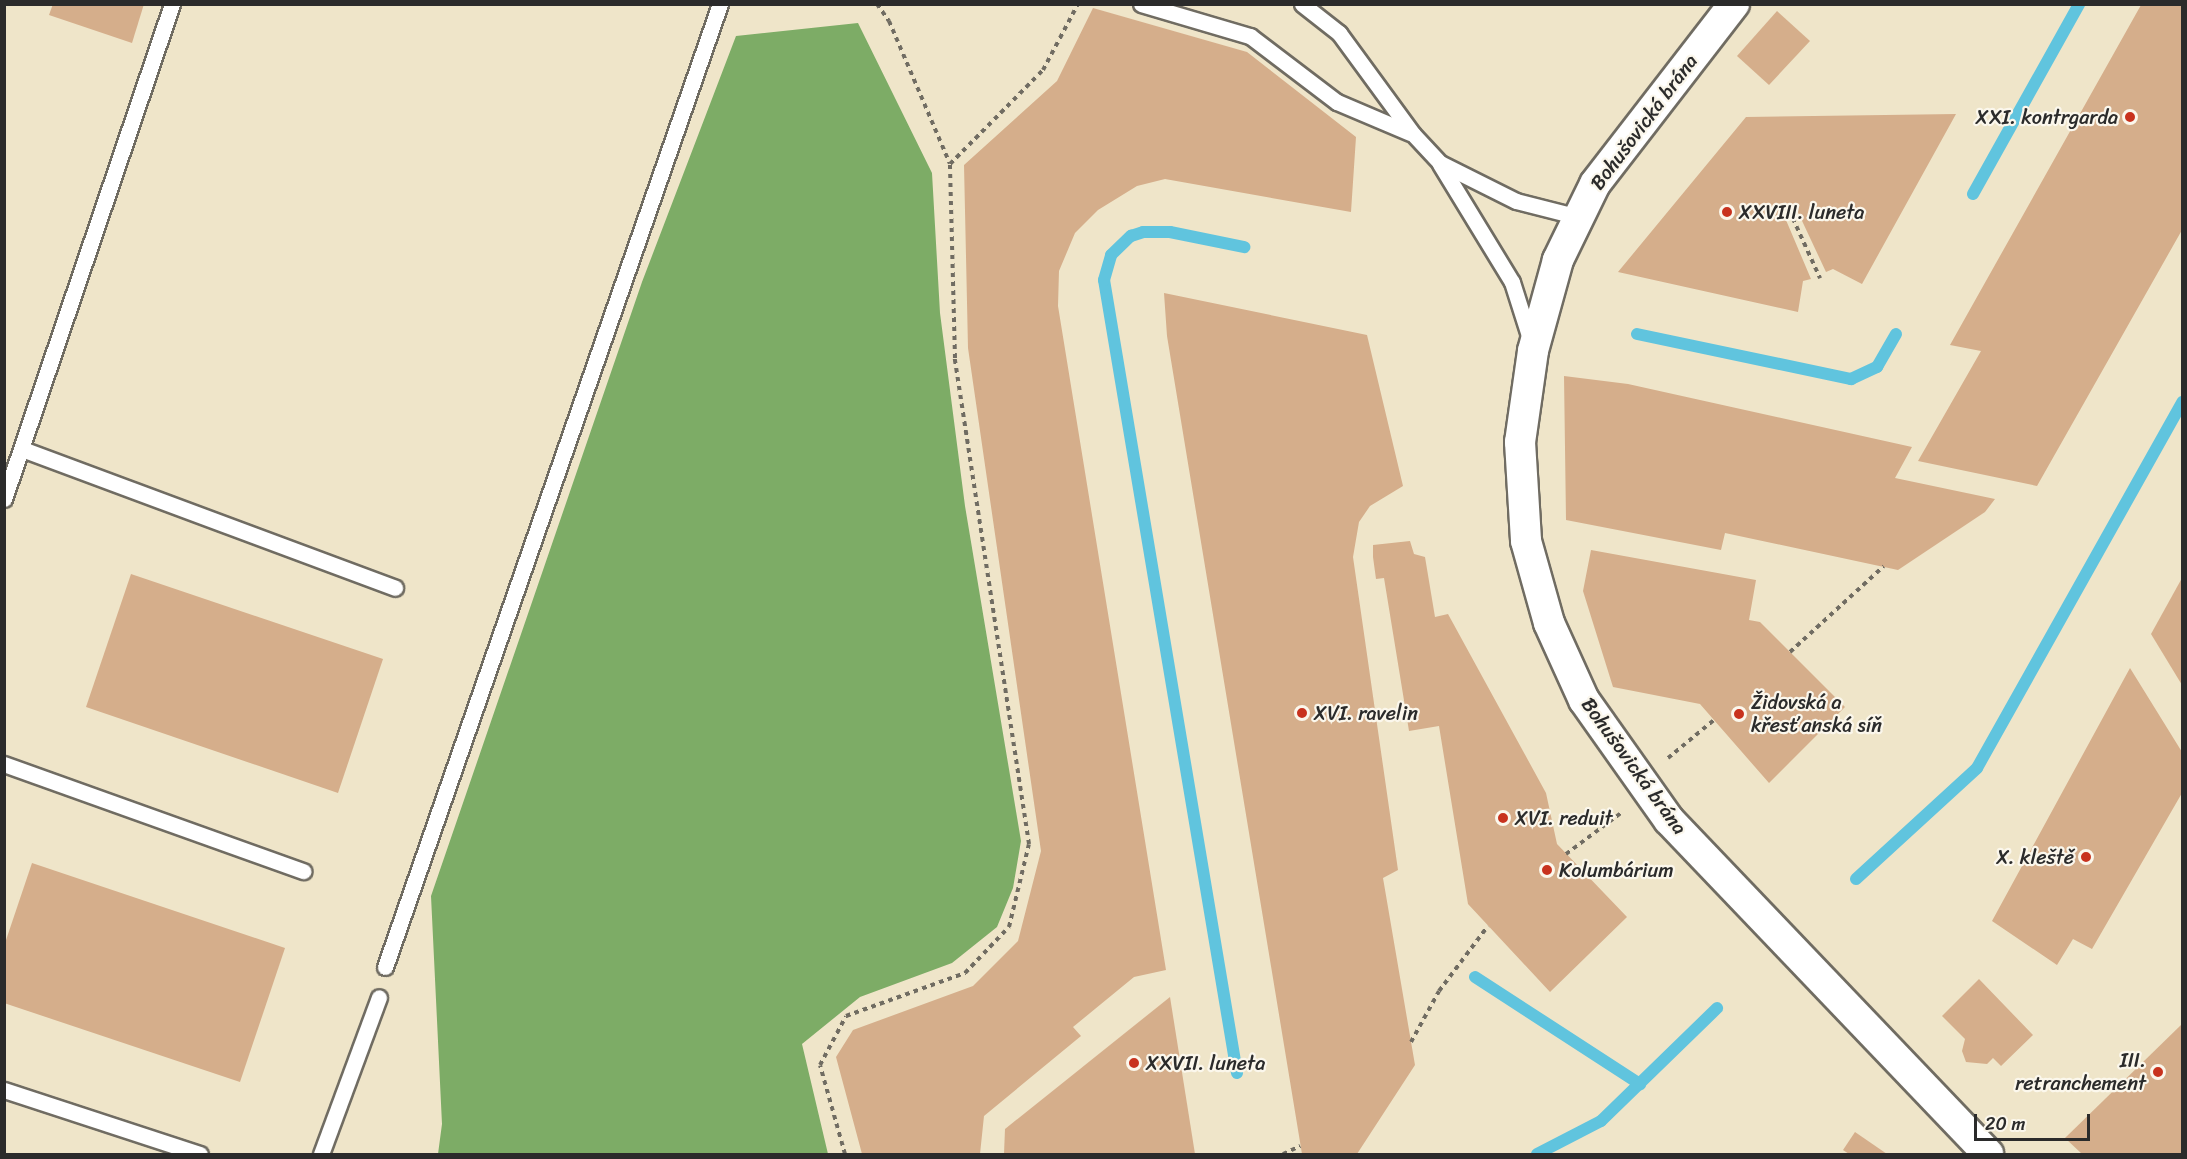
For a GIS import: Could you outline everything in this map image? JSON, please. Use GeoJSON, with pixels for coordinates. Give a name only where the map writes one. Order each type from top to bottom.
{"type":"FeatureCollection","features":[{"type":"Feature","properties":{"kind":"street","name":"Bohušovická brána"},"geometry":{"type":"LineString","coordinates":[[1734,4],[1595,184],[1558,260],[1533,351],[1520,442],[1526,541],[1549,624],[1584,700],[1669,820],[1891,1050],[1988,1155]]}},
{"type":"Feature","properties":{"kind":"lane"},"geometry":{"type":"LineString","coordinates":[[4,499],[172,4]]}},
{"type":"Feature","properties":{"kind":"lane"},"geometry":{"type":"LineString","coordinates":[[385,967],[720,4]]}},
{"type":"Feature","properties":{"kind":"lane"},"geometry":{"type":"LineString","coordinates":[[1141,4],[1250,36],[1337,102],[1413,134]]}},
{"type":"Feature","properties":{"kind":"lane"},"geometry":{"type":"LineString","coordinates":[[1302,4],[1338,33],[1413,134],[1440,163],[1512,282],[1533,351]]}},
{"type":"Feature","properties":{"kind":"lane"},"geometry":{"type":"LineString","coordinates":[[1440,163],[1516,201],[1579,217]]}},
{"type":"Feature","properties":{"kind":"lane"},"geometry":{"type":"LineString","coordinates":[[21,449],[395,588]]}},
{"type":"Feature","properties":{"kind":"lane"},"geometry":{"type":"LineString","coordinates":[[4,764],[303,871]]}},
{"type":"Feature","properties":{"kind":"lane"},"geometry":{"type":"LineString","coordinates":[[321,1155],[379,997]]}},
{"type":"Feature","properties":{"kind":"lane"},"geometry":{"type":"LineString","coordinates":[[4,1090],[200,1155]]}},
{"type":"Feature","properties":{"kind":"path"},"geometry":{"type":"LineString","coordinates":[[845,1155],[820,1065],[846,1016],[965,973],[1009,927],[1029,844],[955,358],[950,164],[889,21],[877,4]]}},
{"type":"Feature","properties":{"kind":"path"},"geometry":{"type":"LineString","coordinates":[[950,164],[1043,70],[1078,4]]}},
{"type":"Feature","properties":{"kind":"path"},"geometry":{"type":"LineString","coordinates":[[1789,210],[1820,278]]}},
{"type":"Feature","properties":{"kind":"path"},"geometry":{"type":"LineString","coordinates":[[1790,652],[1884,566]]}},
{"type":"Feature","properties":{"kind":"path"},"geometry":{"type":"LineString","coordinates":[[1566,854],[1645,788],[1714,720]]}},
{"type":"Feature","properties":{"kind":"path"},"geometry":{"type":"LineString","coordinates":[[1411,1042],[1439,991],[1488,926]]}},
{"type":"Feature","properties":{"kind":"path"},"geometry":{"type":"LineString","coordinates":[[1283,1155],[1300,1146]]}},
{"type":"Feature","properties":{"kind":"green space"},"geometry":{"type":"Polygon","coordinates":[[[858,23],[932,173],[940,313],[965,506],[1021,841],[1013,888],[997,927],[952,963],[860,997],[802,1044],[828,1154],[438,1154],[442,1124],[431,896],[642,282],[736,36],[858,23]]]}},
{"type":"Feature","properties":{"kind":"building"},"geometry":{"type":"Polygon","coordinates":[[[53,4],[144,4],[132,43],[49,15],[53,4]]]}},
{"type":"Feature","properties":{"kind":"building","name":"XXI. kontrgarda"},"geometry":{"type":"Polygon","coordinates":[[[2141,5],[2182,5],[2182,230],[2037,486],[1918,461],[1981,351],[1950,345],[2141,5]]]}},
{"type":"Feature","properties":{"kind":"building"},"geometry":{"type":"Polygon","coordinates":[[[1093,8],[1247,52],[1356,137],[1351,212],[1165,179],[1137,186],[1098,210],[1075,233],[1059,271],[1058,306],[1166,970],[1134,977],[1073,1027],[1081,1036],[984,1116],[980,1154],[862,1154],[836,1057],[853,1030],[973,986],[1018,941],[1041,851],[968,348],[964,165],[1057,81],[1093,8]]]}},
{"type":"Feature","properties":{"kind":"building"},"geometry":{"type":"Polygon","coordinates":[[[1777,11],[1810,41],[1769,85],[1737,56],[1777,11]]]}},
{"type":"Feature","properties":{"kind":"building","name":"XXVIII. luneta"},"geometry":{"type":"Polygon","coordinates":[[[1956,114],[1862,284],[1833,269],[1826,272],[1796,208],[1783,213],[1811,279],[1803,281],[1798,312],[1618,272],[1746,117],[1956,114]]]}},
{"type":"Feature","properties":{"kind":"building","name":"XVI. ravelin"},"geometry":{"type":"Polygon","coordinates":[[[1164,293],[1367,335],[1403,486],[1370,506],[1359,522],[1353,557],[1398,870],[1383,878],[1415,1065],[1357,1154],[1302,1154],[1167,336],[1164,293]]]}},
{"type":"Feature","properties":{"kind":"building"},"geometry":{"type":"Polygon","coordinates":[[[1564,376],[1628,384],[1912,447],[1895,478],[1995,499],[1985,512],[1898,570],[1725,533],[1721,550],[1566,520],[1564,376]]]}},
{"type":"Feature","properties":{"kind":"building","name":"XVI. reduit"},"geometry":{"type":"Polygon","coordinates":[[[1410,541],[1414,554],[1425,557],[1435,617],[1448,614],[1546,793],[1557,844],[1627,917],[1550,992],[1468,904],[1439,726],[1409,731],[1384,578],[1376,579],[1373,545],[1410,541]]]}},
{"type":"Feature","properties":{"kind":"building"},"geometry":{"type":"Polygon","coordinates":[[[1591,550],[1756,580],[1749,620],[1760,622],[1845,707],[1769,783],[1700,704],[1613,687],[1583,591],[1591,550]]]}},
{"type":"Feature","properties":{"kind":"building"},"geometry":{"type":"Polygon","coordinates":[[[131,574],[383,659],[338,793],[86,707],[131,574]]]}},
{"type":"Feature","properties":{"kind":"building"},"geometry":{"type":"Polygon","coordinates":[[[2182,578],[2182,685],[2151,634],[2182,578]]]}},
{"type":"Feature","properties":{"kind":"building","name":"X. kleště"},"geometry":{"type":"Polygon","coordinates":[[[2130,668],[2182,752],[2182,793],[2092,949],[2073,939],[2057,965],[1992,921],[2130,668]]]}},
{"type":"Feature","properties":{"kind":"building"},"geometry":{"type":"Polygon","coordinates":[[[32,863],[285,948],[240,1082],[4,1003],[4,946],[32,863]]]}},
{"type":"Feature","properties":{"kind":"building"},"geometry":{"type":"Polygon","coordinates":[[[1979,979],[2033,1035],[2001,1066],[1993,1058],[1987,1064],[1966,1062],[1962,1051],[1965,1039],[1942,1016],[1979,979]]]}},
{"type":"Feature","properties":{"kind":"building","name":"XXVII. luneta"},"geometry":{"type":"Polygon","coordinates":[[[1170,997],[1195,1154],[1004,1154],[1005,1129],[1170,997]]]}},
{"type":"Feature","properties":{"kind":"building","name":"III. retranchement"},"geometry":{"type":"Polygon","coordinates":[[[2182,1024],[2182,1154],[2082,1154],[2065,1138],[2182,1024]]]}},
{"type":"Feature","properties":{"kind":"building"},"geometry":{"type":"Polygon","coordinates":[[[1855,1132],[1887,1154],[1849,1154],[1843,1150],[1855,1132]]]}},
{"type":"Feature","properties":{"kind":"waterway"},"geometry":{"type":"LineString","coordinates":[[1973,194],[2079,4]]}},
{"type":"Feature","properties":{"kind":"waterway"},"geometry":{"type":"LineString","coordinates":[[1237,1073],[1104,280],[1111,255],[1131,236],[1143,232],[1170,232],[1244,247]]}},
{"type":"Feature","properties":{"kind":"waterway"},"geometry":{"type":"LineString","coordinates":[[1637,334],[1851,379],[1877,367],[1896,334]]}},
{"type":"Feature","properties":{"kind":"waterway"},"geometry":{"type":"LineString","coordinates":[[1856,879],[1977,768],[2182,402]]}},
{"type":"Feature","properties":{"kind":"waterway"},"geometry":{"type":"LineString","coordinates":[[1475,977],[1640,1084]]}},
{"type":"Feature","properties":{"kind":"waterway"},"geometry":{"type":"LineString","coordinates":[[1537,1154],[1601,1121],[1717,1008]]}},
{"type":"Feature","properties":{"kind":"place","name":"XXI. kontrgarda"},"geometry":{"type":"Point","coordinates":[2130,117]}},
{"type":"Feature","properties":{"kind":"place","name":"XXVIII. luneta"},"geometry":{"type":"Point","coordinates":[1727,212]}},
{"type":"Feature","properties":{"kind":"place","name":"XVI. ravelin"},"geometry":{"type":"Point","coordinates":[1302,713]}},
{"type":"Feature","properties":{"kind":"place","name":"Židovská a křesťanská síň"},"geometry":{"type":"Point","coordinates":[1739,714]}},
{"type":"Feature","properties":{"kind":"place","name":"XVI. reduit"},"geometry":{"type":"Point","coordinates":[1503,818]}},
{"type":"Feature","properties":{"kind":"place","name":"X. kleště"},"geometry":{"type":"Point","coordinates":[2086,857]}},
{"type":"Feature","properties":{"kind":"place","name":"Kolumbárium"},"geometry":{"type":"Point","coordinates":[1547,870]}},
{"type":"Feature","properties":{"kind":"place","name":"XXVII. luneta"},"geometry":{"type":"Point","coordinates":[1134,1063]}},
{"type":"Feature","properties":{"kind":"place","name":"III. retranchement"},"geometry":{"type":"Point","coordinates":[2158,1072]}}]}
